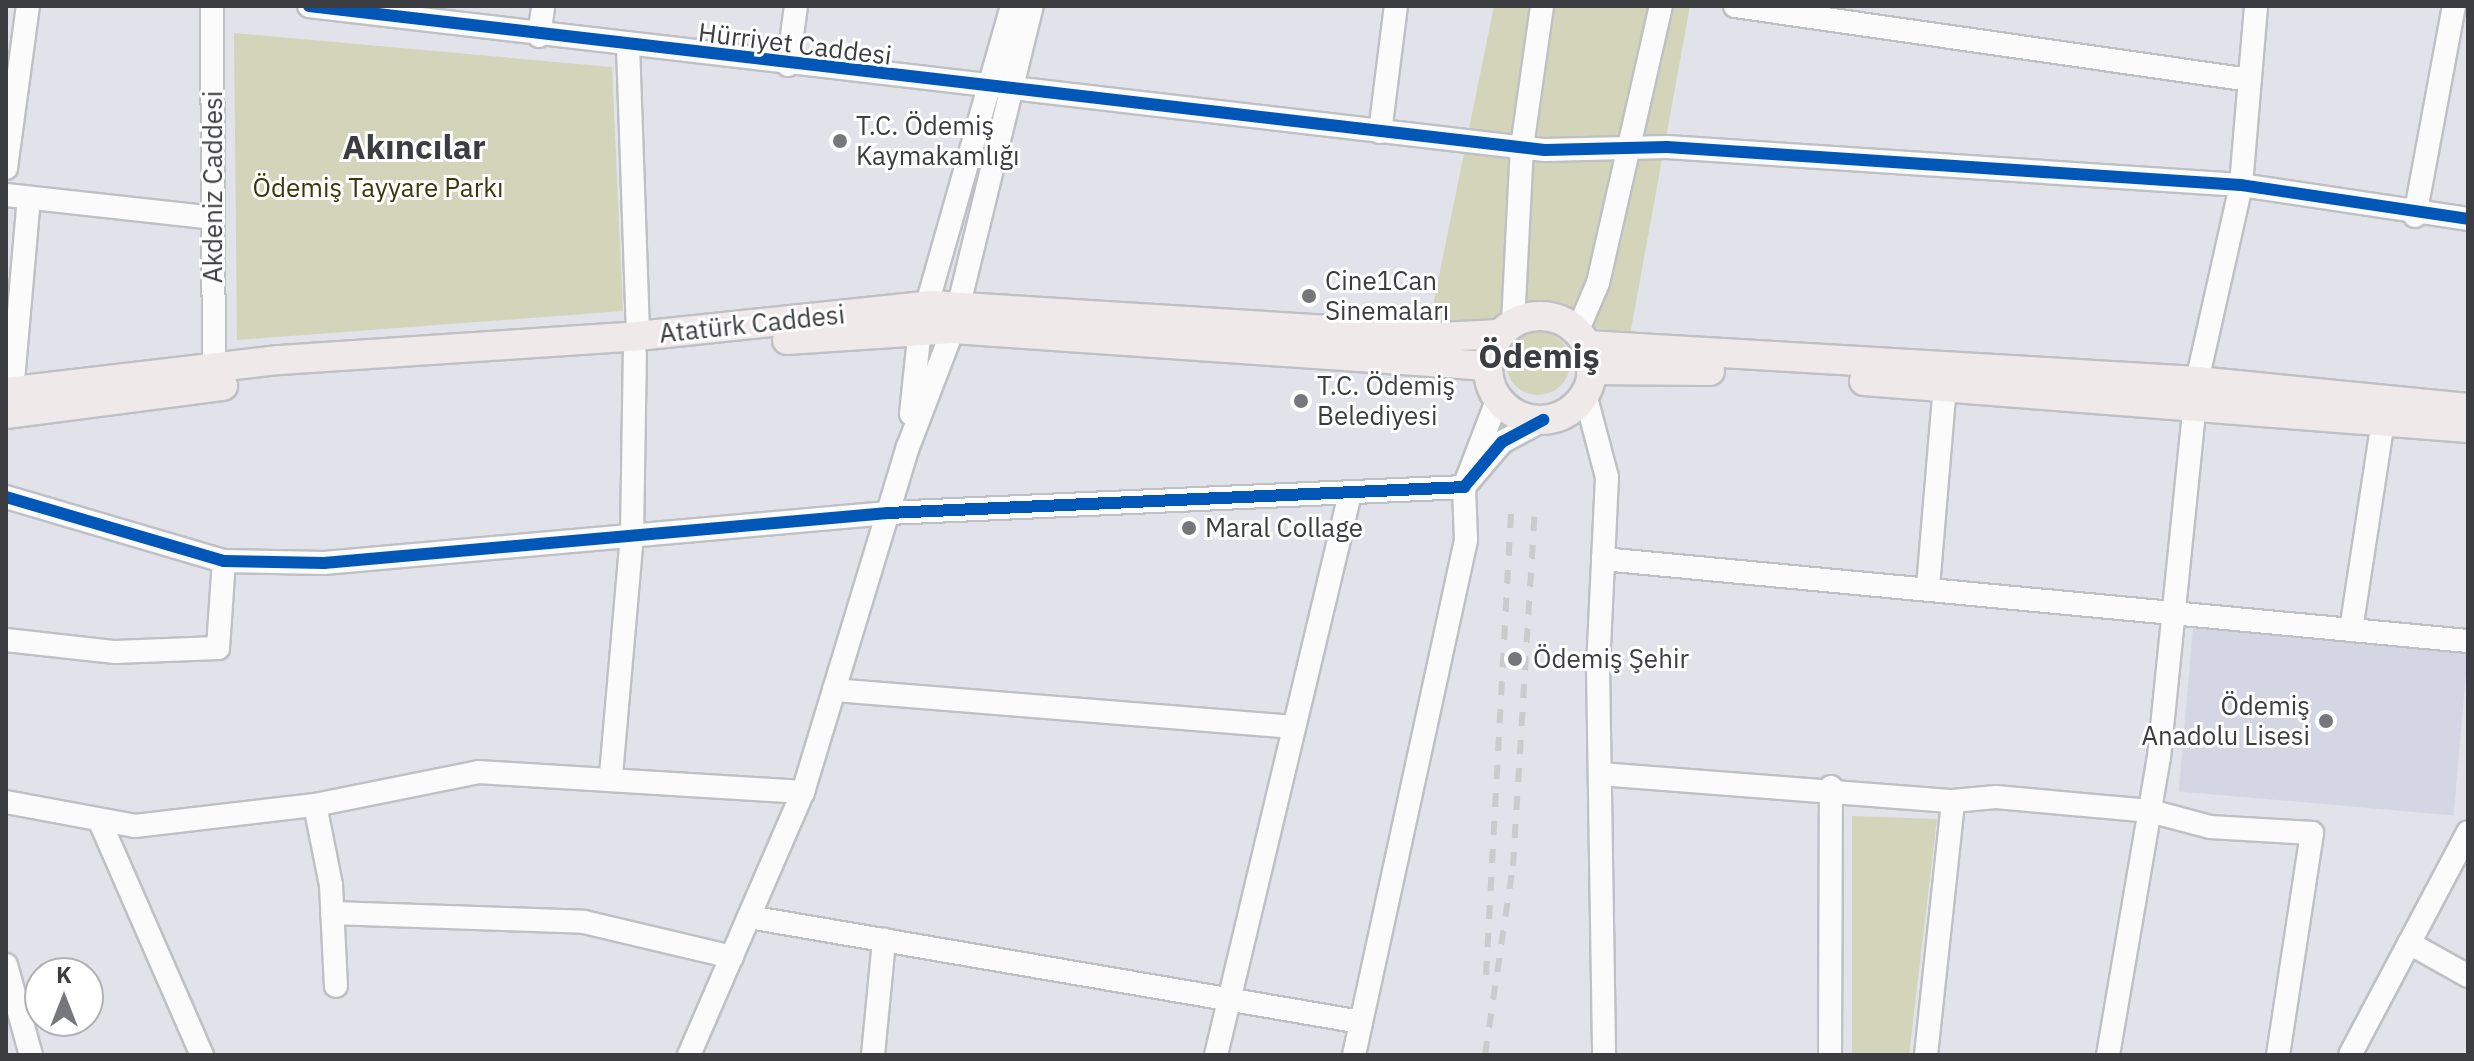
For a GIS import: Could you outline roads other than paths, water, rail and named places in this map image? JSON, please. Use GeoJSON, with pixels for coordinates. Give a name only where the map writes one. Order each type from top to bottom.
{"type":"FeatureCollection","features":[{"type":"Feature","properties":{"kind":"main road"},"geometry":{"type":"LineString","coordinates":[[1585,360],[1543,420],[1526,418],[1498,398],[1488,366],[1507,328],[1547,316],[1585,360],[1945,386],[2196,391],[2383,420],[2468,428]]}},
{"type":"Feature","properties":{"kind":"main road","name":"Atatürk Caddesi"},"geometry":{"type":"LineString","coordinates":[[940,317],[1488,366]]}},
{"type":"Feature","properties":{"kind":"main road","name":"Atatürk Caddesi"},"geometry":{"type":"LineString","coordinates":[[8,405],[940,317],[1439,337],[1507,328]]}},
{"type":"Feature","properties":{"kind":"main road","name":"Atatürk Caddesi"},"geometry":{"type":"LineString","coordinates":[[8,405],[214,367],[636,345]]}},
{"type":"Feature","properties":{"kind":"main road"},"geometry":{"type":"LineString","coordinates":[[1585,360],[2468,408]]}},
{"type":"Feature","properties":{"kind":"street"},"geometry":{"type":"LineString","coordinates":[[6,168],[28,6]]}},
{"type":"Feature","properties":{"kind":"street","name":"Akdeniz Caddesi"},"geometry":{"type":"LineString","coordinates":[[212,6],[214,367]]}},
{"type":"Feature","properties":{"kind":"street","name":"Hürriyet Caddesi"},"geometry":{"type":"LineString","coordinates":[[309,6],[442,14],[539,36],[1522,147],[1624,149],[2241,185],[2415,216],[2468,219]]}},
{"type":"Feature","properties":{"kind":"street"},"geometry":{"type":"LineString","coordinates":[[539,36],[543,6]]}},
{"type":"Feature","properties":{"kind":"street"},"geometry":{"type":"LineString","coordinates":[[788,65],[796,6]]}},
{"type":"Feature","properties":{"kind":"street"},"geometry":{"type":"LineString","coordinates":[[689,1055],[803,792],[908,447],[998,90],[1012,6]]}},
{"type":"Feature","properties":{"kind":"street"},"geometry":{"type":"LineString","coordinates":[[998,90],[1032,6]]}},
{"type":"Feature","properties":{"kind":"street"},"geometry":{"type":"LineString","coordinates":[[1380,132],[1396,6]]}},
{"type":"Feature","properties":{"kind":"street"},"geometry":{"type":"LineString","coordinates":[[1507,328],[1522,147],[1542,6]]}},
{"type":"Feature","properties":{"kind":"street"},"geometry":{"type":"LineString","coordinates":[[1604,1055],[1600,774],[1607,477],[1585,360],[1624,149],[1661,6]]}},
{"type":"Feature","properties":{"kind":"street"},"geometry":{"type":"LineString","coordinates":[[1735,6],[2250,80]]}},
{"type":"Feature","properties":{"kind":"street"},"geometry":{"type":"LineString","coordinates":[[2108,1055],[2150,811],[2177,609],[2196,391],[2241,185],[2256,6]]}},
{"type":"Feature","properties":{"kind":"street"},"geometry":{"type":"LineString","coordinates":[[2415,216],[2454,6]]}},
{"type":"Feature","properties":{"kind":"street"},"geometry":{"type":"LineString","coordinates":[[611,775],[632,536],[636,345],[628,46]]}},
{"type":"Feature","properties":{"kind":"street"},"geometry":{"type":"LineString","coordinates":[[6,195],[213,218]]}},
{"type":"Feature","properties":{"kind":"street"},"geometry":{"type":"LineString","coordinates":[[8,405],[29,199]]}},
{"type":"Feature","properties":{"kind":"street"},"geometry":{"type":"LineString","coordinates":[[908,447],[940,317]]}},
{"type":"Feature","properties":{"kind":"street"},"geometry":{"type":"LineString","coordinates":[[1928,587],[1945,386]]}},
{"type":"Feature","properties":{"kind":"street"},"geometry":{"type":"LineString","coordinates":[[1354,1055],[1466,540],[1464,487],[1498,398]]}},
{"type":"Feature","properties":{"kind":"street"},"geometry":{"type":"LineString","coordinates":[[6,497],[224,561],[324,563],[888,513],[1464,487],[1502,442],[1543,420]]}},
{"type":"Feature","properties":{"kind":"street"},"geometry":{"type":"LineString","coordinates":[[2351,630],[2383,420]]}},
{"type":"Feature","properties":{"kind":"street"},"geometry":{"type":"LineString","coordinates":[[1216,1055],[1227,998],[1350,494]]}},
{"type":"Feature","properties":{"kind":"street"},"geometry":{"type":"LineString","coordinates":[[1603,559],[2177,609],[2468,641]]}},
{"type":"Feature","properties":{"kind":"street"},"geometry":{"type":"LineString","coordinates":[[6,640],[115,652],[218,648],[224,561]]}},
{"type":"Feature","properties":{"kind":"street"},"geometry":{"type":"LineString","coordinates":[[834,690],[1293,727]]}},
{"type":"Feature","properties":{"kind":"street"},"geometry":{"type":"LineString","coordinates":[[6,802],[101,824],[165,826],[315,805],[478,772],[611,775],[803,792]]}},
{"type":"Feature","properties":{"kind":"street"},"geometry":{"type":"LineString","coordinates":[[1600,774],[1831,787],[1953,801],[1996,797],[2150,811],[2210,827],[2312,833],[2278,1055]]}},
{"type":"Feature","properties":{"kind":"street"},"geometry":{"type":"LineString","coordinates":[[1830,1055],[1831,787]]}},
{"type":"Feature","properties":{"kind":"street"},"geometry":{"type":"LineString","coordinates":[[1926,1055],[1953,801]]}},
{"type":"Feature","properties":{"kind":"street"},"geometry":{"type":"LineString","coordinates":[[315,805],[332,913],[336,986]]}},
{"type":"Feature","properties":{"kind":"street"},"geometry":{"type":"LineString","coordinates":[[101,824],[202,1055]]}},
{"type":"Feature","properties":{"kind":"street"},"geometry":{"type":"LineString","coordinates":[[2350,1055],[2468,832]]}},
{"type":"Feature","properties":{"kind":"street"},"geometry":{"type":"LineString","coordinates":[[332,913],[584,922],[732,957]]}},
{"type":"Feature","properties":{"kind":"street"},"geometry":{"type":"LineString","coordinates":[[749,917],[1361,1022]]}},
{"type":"Feature","properties":{"kind":"street"},"geometry":{"type":"LineString","coordinates":[[873,1055],[884,940]]}},
{"type":"Feature","properties":{"kind":"street"},"geometry":{"type":"LineString","coordinates":[[2409,943],[2468,976]]}},
{"type":"Feature","properties":{"kind":"street"},"geometry":{"type":"LineString","coordinates":[[6,965],[29,1050],[6,1053]]}},
{"type":"Feature","properties":{"kind":"railway"},"geometry":{"type":"LineString","coordinates":[[1486,975],[1511,510]]}},
{"type":"Feature","properties":{"kind":"railway"},"geometry":{"type":"LineString","coordinates":[[1485,1055],[1513,866],[1535,511]]}},
{"type":"Feature","properties":{"kind":"place","name":"T.C. Ödemiş Kaymakamlığı"},"geometry":{"type":"Point","coordinates":[840,141]}},
{"type":"Feature","properties":{"kind":"place","name":"Cine1Can Sinemaları"},"geometry":{"type":"Point","coordinates":[1309,296]}},
{"type":"Feature","properties":{"kind":"place","name":"T.C. Ödemiş Belediyesi"},"geometry":{"type":"Point","coordinates":[1301,401]}},
{"type":"Feature","properties":{"kind":"place","name":"Maral Collage"},"geometry":{"type":"Point","coordinates":[1189,528]}},
{"type":"Feature","properties":{"kind":"place","name":"Ödemiş Şehir"},"geometry":{"type":"Point","coordinates":[1515,659]}},
{"type":"Feature","properties":{"kind":"place","name":"Ödemiş Anadolu Lisesi"},"geometry":{"type":"Point","coordinates":[2326,721]}},
{"type":"Feature","properties":{"kind":"district","name":"Akıncılar"},"geometry":{"type":"Point","coordinates":[414,147]}},
{"type":"Feature","properties":{"kind":"district","name":"Ödemiş"},"geometry":{"type":"Point","coordinates":[1539,356]}},
{"type":"Feature","properties":{"kind":"park label","name":"Ödemiş Tayyare Parkı"},"geometry":{"type":"Point","coordinates":[378,188]}}]}
